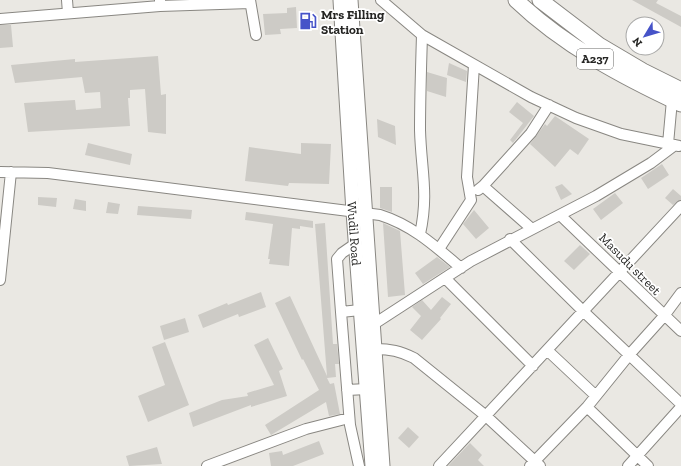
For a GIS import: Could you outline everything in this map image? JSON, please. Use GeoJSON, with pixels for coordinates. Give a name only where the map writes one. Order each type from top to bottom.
{"type":"FeatureCollection","features":[{"type":"Feature","properties":{"kind":"highway","name":"A237"},"geometry":{"type":"LineString","coordinates":[[516,0],[565,39],[605,65],[678,98]]}},
{"type":"Feature","properties":{"kind":"highway","name":"A237"},"geometry":{"type":"LineString","coordinates":[[540,0],[599,45],[643,71],[678,98]]}},
{"type":"Feature","properties":{"kind":"main road","name":"Wudil Road"},"geometry":{"type":"LineString","coordinates":[[346,2],[359,212],[374,324],[383,466]]}},
{"type":"Feature","properties":{"kind":"main road","name":"Wudil Road"},"geometry":{"type":"LineString","coordinates":[[359,212],[355,244],[372,466]]}},
{"type":"Feature","properties":{"kind":"street"},"geometry":{"type":"LineString","coordinates":[[67,0],[68,13]]}},
{"type":"Feature","properties":{"kind":"street"},"geometry":{"type":"LineString","coordinates":[[381,0],[422,36],[549,105],[576,118],[621,134],[674,145]]}},
{"type":"Feature","properties":{"kind":"street"},"geometry":{"type":"LineString","coordinates":[[0,18],[68,13],[160,3],[250,2],[256,35]]}},
{"type":"Feature","properties":{"kind":"street"},"geometry":{"type":"LineString","coordinates":[[420,234],[426,196],[420,132],[422,36]]}},
{"type":"Feature","properties":{"kind":"street"},"geometry":{"type":"LineString","coordinates":[[439,249],[469,203],[470,197],[467,177],[474,65]]}},
{"type":"Feature","properties":{"kind":"street"},"geometry":{"type":"LineString","coordinates":[[374,324],[461,268],[510,239],[560,215],[650,163],[674,145],[678,98]]}},
{"type":"Feature","properties":{"kind":"street"},"geometry":{"type":"LineString","coordinates":[[470,197],[483,186],[531,133],[549,105]]}},
{"type":"Feature","properties":{"kind":"street"},"geometry":{"type":"LineString","coordinates":[[0,172],[48,173],[359,212],[392,219],[420,234],[461,268]]}},
{"type":"Feature","properties":{"kind":"street"},"geometry":{"type":"LineString","coordinates":[[0,280],[11,172]]}},
{"type":"Feature","properties":{"kind":"street"},"geometry":{"type":"LineString","coordinates":[[483,186],[532,229]]}},
{"type":"Feature","properties":{"kind":"street"},"geometry":{"type":"LineString","coordinates":[[439,466],[681,206]]}},
{"type":"Feature","properties":{"kind":"street","name":"Masudu street"},"geometry":{"type":"LineString","coordinates":[[560,215],[681,331]]}},
{"type":"Feature","properties":{"kind":"street"},"geometry":{"type":"LineString","coordinates":[[510,239],[681,406],[628,466]]}},
{"type":"Feature","properties":{"kind":"street"},"geometry":{"type":"LineString","coordinates":[[355,244],[342,253],[337,260],[349,418],[359,466]]}},
{"type":"Feature","properties":{"kind":"street"},"geometry":{"type":"LineString","coordinates":[[445,278],[533,366]]}},
{"type":"Feature","properties":{"kind":"street"},"geometry":{"type":"LineString","coordinates":[[376,350],[388,349],[400,351],[414,358],[486,416],[535,464],[587,407],[629,355],[664,316],[681,292]]}},
{"type":"Feature","properties":{"kind":"street"},"geometry":{"type":"LineString","coordinates":[[341,312],[360,310]]}},
{"type":"Feature","properties":{"kind":"street"},"geometry":{"type":"LineString","coordinates":[[547,350],[596,396]]}},
{"type":"Feature","properties":{"kind":"street"},"geometry":{"type":"LineString","coordinates":[[347,390],[367,389]]}},
{"type":"Feature","properties":{"kind":"street"},"geometry":{"type":"LineString","coordinates":[[587,407],[648,466]]}},
{"type":"Feature","properties":{"kind":"street"},"geometry":{"type":"LineString","coordinates":[[207,466],[306,429],[349,418]]}},
{"type":"Feature","properties":{"kind":"building"},"geometry":{"type":"Polygon","coordinates":[[[632,0],[658,0],[656,3],[681,16],[681,27],[665,18],[665,16],[661,16],[632,0]]]}},
{"type":"Feature","properties":{"kind":"building"},"geometry":{"type":"Polygon","coordinates":[[[296,7],[297,28],[280,29],[281,34],[265,35],[263,14],[287,13],[287,8],[296,7]]]}},
{"type":"Feature","properties":{"kind":"building"},"geometry":{"type":"Polygon","coordinates":[[[0,25],[11,25],[13,47],[0,48],[0,25]]]}},
{"type":"Feature","properties":{"kind":"building"},"geometry":{"type":"Polygon","coordinates":[[[158,56],[161,95],[166,94],[166,134],[148,132],[145,89],[130,90],[130,98],[128,98],[130,126],[28,132],[24,103],[75,100],[76,110],[101,108],[100,92],[85,93],[82,77],[15,83],[11,65],[75,59],[75,62],[158,56]]]}},
{"type":"Feature","properties":{"kind":"building"},"geometry":{"type":"Polygon","coordinates":[[[449,63],[467,71],[466,82],[447,75],[449,63]]]}},
{"type":"Feature","properties":{"kind":"building"},"geometry":{"type":"Polygon","coordinates":[[[427,72],[447,78],[446,97],[427,91],[427,72]]]}},
{"type":"Feature","properties":{"kind":"building"},"geometry":{"type":"Polygon","coordinates":[[[517,102],[534,116],[513,143],[510,140],[523,123],[509,112],[517,102]]]}},
{"type":"Feature","properties":{"kind":"building"},"geometry":{"type":"Polygon","coordinates":[[[555,116],[589,139],[578,155],[570,149],[555,167],[530,144],[545,124],[547,126],[555,116]]]}},
{"type":"Feature","properties":{"kind":"building"},"geometry":{"type":"Polygon","coordinates":[[[377,119],[395,126],[396,145],[378,137],[377,119]]]}},
{"type":"Feature","properties":{"kind":"building"},"geometry":{"type":"Polygon","coordinates":[[[88,143],[132,154],[130,165],[85,155],[88,143]]]}},
{"type":"Feature","properties":{"kind":"building"},"geometry":{"type":"Polygon","coordinates":[[[301,143],[331,144],[329,184],[289,183],[288,186],[245,181],[249,147],[301,154],[301,143]]]}},
{"type":"Feature","properties":{"kind":"building"},"geometry":{"type":"Polygon","coordinates":[[[662,164],[669,175],[648,189],[641,178],[662,164]]]}},
{"type":"Feature","properties":{"kind":"building"},"geometry":{"type":"Polygon","coordinates":[[[562,184],[572,194],[561,200],[555,187],[562,184]]]}},
{"type":"Feature","properties":{"kind":"building"},"geometry":{"type":"Polygon","coordinates":[[[380,187],[392,187],[392,212],[380,208],[380,187]]]}},
{"type":"Feature","properties":{"kind":"building"},"geometry":{"type":"Polygon","coordinates":[[[673,189],[681,196],[681,200],[673,205],[665,198],[673,189]]]}},
{"type":"Feature","properties":{"kind":"building"},"geometry":{"type":"Polygon","coordinates":[[[615,193],[623,203],[601,220],[593,209],[615,193]]]}},
{"type":"Feature","properties":{"kind":"building"},"geometry":{"type":"Polygon","coordinates":[[[38,197],[57,198],[56,207],[38,205],[38,197]]]}},
{"type":"Feature","properties":{"kind":"building"},"geometry":{"type":"Polygon","coordinates":[[[75,199],[86,201],[86,211],[73,209],[75,199]]]}},
{"type":"Feature","properties":{"kind":"building"},"geometry":{"type":"Polygon","coordinates":[[[108,202],[120,204],[118,214],[106,213],[108,202]]]}},
{"type":"Feature","properties":{"kind":"building"},"geometry":{"type":"Polygon","coordinates":[[[138,206],[192,210],[191,219],[137,215],[138,206]]]}},
{"type":"Feature","properties":{"kind":"building"},"geometry":{"type":"Polygon","coordinates":[[[474,210],[489,228],[476,239],[463,224],[474,210]]]}},
{"type":"Feature","properties":{"kind":"building"},"geometry":{"type":"Polygon","coordinates":[[[246,212],[313,221],[313,228],[300,226],[300,229],[292,228],[289,266],[269,264],[270,259],[268,259],[273,224],[245,220],[246,212]]]}},
{"type":"Feature","properties":{"kind":"building"},"geometry":{"type":"Polygon","coordinates":[[[325,223],[333,344],[337,344],[339,364],[335,364],[336,377],[327,378],[330,384],[334,383],[340,414],[329,416],[326,402],[271,435],[265,425],[319,390],[303,359],[302,360],[275,303],[290,296],[327,376],[315,224],[325,223]]]}},
{"type":"Feature","properties":{"kind":"building"},"geometry":{"type":"Polygon","coordinates":[[[383,223],[400,231],[405,295],[388,297],[383,223]]]}},
{"type":"Feature","properties":{"kind":"building"},"geometry":{"type":"Polygon","coordinates":[[[580,245],[590,254],[574,270],[564,261],[580,245]]]}},
{"type":"Feature","properties":{"kind":"building"},"geometry":{"type":"Polygon","coordinates":[[[437,257],[450,267],[423,284],[415,273],[437,257]]]}},
{"type":"Feature","properties":{"kind":"building"},"geometry":{"type":"Polygon","coordinates":[[[261,292],[266,307],[239,317],[238,314],[203,328],[198,315],[227,303],[228,305],[261,292]]]}},
{"type":"Feature","properties":{"kind":"building"},"geometry":{"type":"Polygon","coordinates":[[[442,297],[451,304],[440,318],[441,319],[422,340],[410,330],[421,316],[412,307],[422,300],[431,310],[442,297]]]}},
{"type":"Feature","properties":{"kind":"building"},"geometry":{"type":"Polygon","coordinates":[[[185,318],[189,332],[164,340],[160,326],[185,318]]]}},
{"type":"Feature","properties":{"kind":"building"},"geometry":{"type":"Polygon","coordinates":[[[268,338],[283,369],[279,371],[287,396],[251,407],[251,405],[193,427],[189,413],[222,400],[248,396],[247,393],[274,385],[254,345],[268,338]]]}},
{"type":"Feature","properties":{"kind":"building"},"geometry":{"type":"Polygon","coordinates":[[[165,342],[189,405],[148,422],[138,396],[165,385],[152,347],[165,342]]]}},
{"type":"Feature","properties":{"kind":"building"},"geometry":{"type":"Polygon","coordinates":[[[408,427],[419,437],[409,448],[398,438],[408,427]]]}},
{"type":"Feature","properties":{"kind":"building"},"geometry":{"type":"Polygon","coordinates":[[[319,441],[324,454],[293,466],[271,466],[269,453],[282,451],[283,455],[319,441]]]}},
{"type":"Feature","properties":{"kind":"building"},"geometry":{"type":"Polygon","coordinates":[[[470,443],[482,455],[478,460],[484,466],[448,466],[470,443]]]}},
{"type":"Feature","properties":{"kind":"building"},"geometry":{"type":"Polygon","coordinates":[[[157,447],[162,464],[129,466],[126,456],[157,447]]]}},
{"type":"Feature","properties":{"kind":"place","name":"Mrs Filling Station"},"geometry":{"type":"Point","coordinates":[308,21]}}]}
